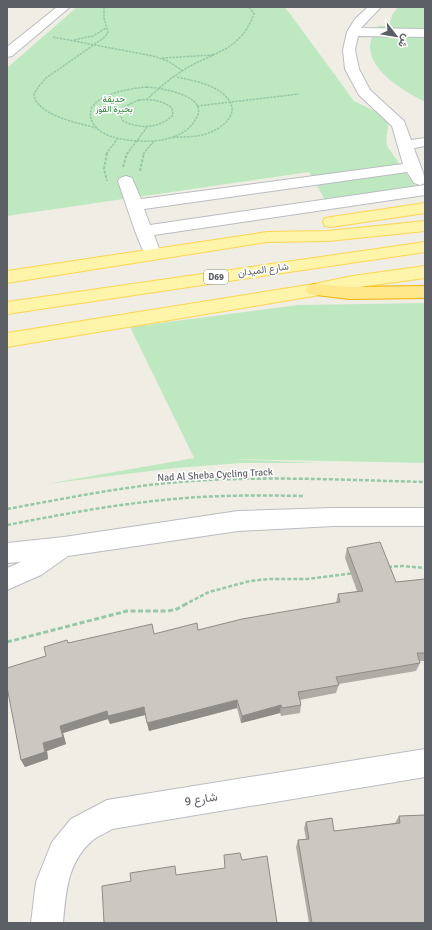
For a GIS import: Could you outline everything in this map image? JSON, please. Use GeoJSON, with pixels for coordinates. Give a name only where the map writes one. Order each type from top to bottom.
{"type":"FeatureCollection","features":[{"type":"Feature","properties":{"kind":"highway"},"geometry":{"type":"LineString","coordinates":[[314,290],[355,293],[425,292]]}},
{"type":"Feature","properties":{"kind":"main road"},"geometry":{"type":"LineString","coordinates":[[7,277],[267,237],[342,220],[425,208]]}},
{"type":"Feature","properties":{"kind":"main road"},"geometry":{"type":"LineString","coordinates":[[267,237],[328,236],[425,226]]}},
{"type":"Feature","properties":{"kind":"main road","name":"شارع الميدان"},"geometry":{"type":"LineString","coordinates":[[7,308],[425,247]]}},
{"type":"Feature","properties":{"kind":"main road"},"geometry":{"type":"LineString","coordinates":[[7,340],[314,290],[352,282],[425,272]]}},
{"type":"Feature","properties":{"kind":"street"},"geometry":{"type":"LineString","coordinates":[[7,53],[64,7]]}},
{"type":"Feature","properties":{"kind":"street"},"geometry":{"type":"LineString","coordinates":[[144,231],[425,190],[412,167],[399,124],[364,92],[356,80],[352,69],[349,50],[353,32],[359,22],[375,7]]}},
{"type":"Feature","properties":{"kind":"street"},"geometry":{"type":"LineString","coordinates":[[353,32],[425,33]]}},
{"type":"Feature","properties":{"kind":"street"},"geometry":{"type":"LineString","coordinates":[[406,145],[425,142]]}},
{"type":"Feature","properties":{"kind":"street"},"geometry":{"type":"LineString","coordinates":[[134,205],[412,167]]}},
{"type":"Feature","properties":{"kind":"street"},"geometry":{"type":"LineString","coordinates":[[126,181],[152,254]]}},
{"type":"Feature","properties":{"kind":"street"},"geometry":{"type":"LineString","coordinates":[[7,553],[238,521],[333,516],[425,517]]}},
{"type":"Feature","properties":{"kind":"street"},"geometry":{"type":"LineString","coordinates":[[7,579],[32,568],[64,546]]}},
{"type":"Feature","properties":{"kind":"street","name":"شارع 9"},"geometry":{"type":"LineString","coordinates":[[47,923],[52,882],[63,853],[82,830],[107,815],[425,763]]}},
{"type":"Feature","properties":{"kind":"path"},"geometry":{"type":"LineString","coordinates":[[104,7],[104,18],[108,32],[105,37],[46,78],[35,91],[34,100],[40,107],[50,113],[97,128],[106,134],[136,141],[194,136],[212,132],[225,124],[232,114],[233,108],[231,102],[226,96],[211,87],[176,77]]}},
{"type":"Feature","properties":{"kind":"path"},"geometry":{"type":"LineString","coordinates":[[146,100],[183,71],[238,42],[247,32],[254,14],[249,7]]}},
{"type":"Feature","properties":{"kind":"path"},"geometry":{"type":"LineString","coordinates":[[71,40],[93,36],[107,27]]}},
{"type":"Feature","properties":{"kind":"path"},"geometry":{"type":"LineString","coordinates":[[32,33],[161,58],[215,54]]}},
{"type":"Feature","properties":{"kind":"path"},"geometry":{"type":"LineString","coordinates":[[161,58],[183,71]]}},
{"type":"Feature","properties":{"kind":"path"},"geometry":{"type":"LineString","coordinates":[[97,128],[92,121],[91,114],[93,107],[100,100],[120,90],[140,87],[161,87],[184,94],[197,106],[198,112],[194,123],[180,133],[171,137]]}},
{"type":"Feature","properties":{"kind":"path"},"geometry":{"type":"LineString","coordinates":[[197,106],[299,94]]}},
{"type":"Feature","properties":{"kind":"path"},"geometry":{"type":"LineString","coordinates":[[146,100],[165,103],[172,108],[172,115],[166,122],[147,127],[123,121],[120,114],[123,107],[127,104],[146,100]]}},
{"type":"Feature","properties":{"kind":"path"},"geometry":{"type":"LineString","coordinates":[[126,181],[122,173],[123,164],[128,152],[147,127]]}},
{"type":"Feature","properties":{"kind":"path"},"geometry":{"type":"LineString","coordinates":[[108,183],[104,173],[104,162],[107,152],[118,138]]}},
{"type":"Feature","properties":{"kind":"path"},"geometry":{"type":"LineString","coordinates":[[141,175],[143,155],[155,140]]}},
{"type":"Feature","properties":{"kind":"path","name":"Nad Al Sheba Cycling Track"},"geometry":{"type":"LineString","coordinates":[[7,509],[131,488],[191,482],[282,478],[425,482]]}},
{"type":"Feature","properties":{"kind":"path"},"geometry":{"type":"LineString","coordinates":[[385,568],[403,566],[425,568]]}},
{"type":"Feature","properties":{"kind":"path"},"geometry":{"type":"LineString","coordinates":[[7,642],[127,611],[142,610],[159,612],[172,610],[209,592],[250,581],[269,579],[307,579],[357,572]]}},
{"type":"Feature","properties":{"kind":"green space","name":"حديقة بحيرة القوز"},"geometry":{"type":"Polygon","coordinates":[[[77,7],[285,7],[354,101],[379,113],[388,120],[386,140],[387,146],[415,186],[325,200],[309,172],[7,216],[7,68],[77,7]]]}},
{"type":"Feature","properties":{"kind":"green space"},"geometry":{"type":"Polygon","coordinates":[[[398,7],[425,7],[425,102],[407,92],[388,78],[373,60],[370,50],[373,34],[378,26],[389,26],[392,15],[398,7]]]}},
{"type":"Feature","properties":{"kind":"green space"},"geometry":{"type":"Polygon","coordinates":[[[425,303],[425,463],[229,459],[321,463],[242,463],[175,468],[46,484],[194,458],[130,327],[298,305],[425,303]]]}},
{"type":"Feature","properties":{"kind":"building"},"geometry":{"type":"Polygon","coordinates":[[[380,542],[396,582],[425,579],[425,653],[417,653],[420,663],[336,677],[339,685],[298,692],[301,705],[282,708],[281,705],[242,716],[237,700],[147,723],[144,707],[108,716],[107,711],[60,726],[63,737],[43,743],[45,752],[21,760],[7,687],[7,668],[46,656],[44,647],[67,640],[68,643],[152,624],[154,634],[197,623],[198,630],[242,619],[340,602],[338,594],[363,591],[347,548],[380,542]]]}},
{"type":"Feature","properties":{"kind":"building"},"geometry":{"type":"Polygon","coordinates":[[[425,815],[425,923],[312,923],[298,840],[309,839],[306,822],[332,818],[334,831],[400,823],[399,816],[425,815]]]}},
{"type":"Feature","properties":{"kind":"building"},"geometry":{"type":"Polygon","coordinates":[[[240,853],[242,860],[267,856],[277,923],[104,923],[102,886],[131,881],[130,873],[175,866],[176,875],[225,868],[224,855],[240,853]]]}}]}
